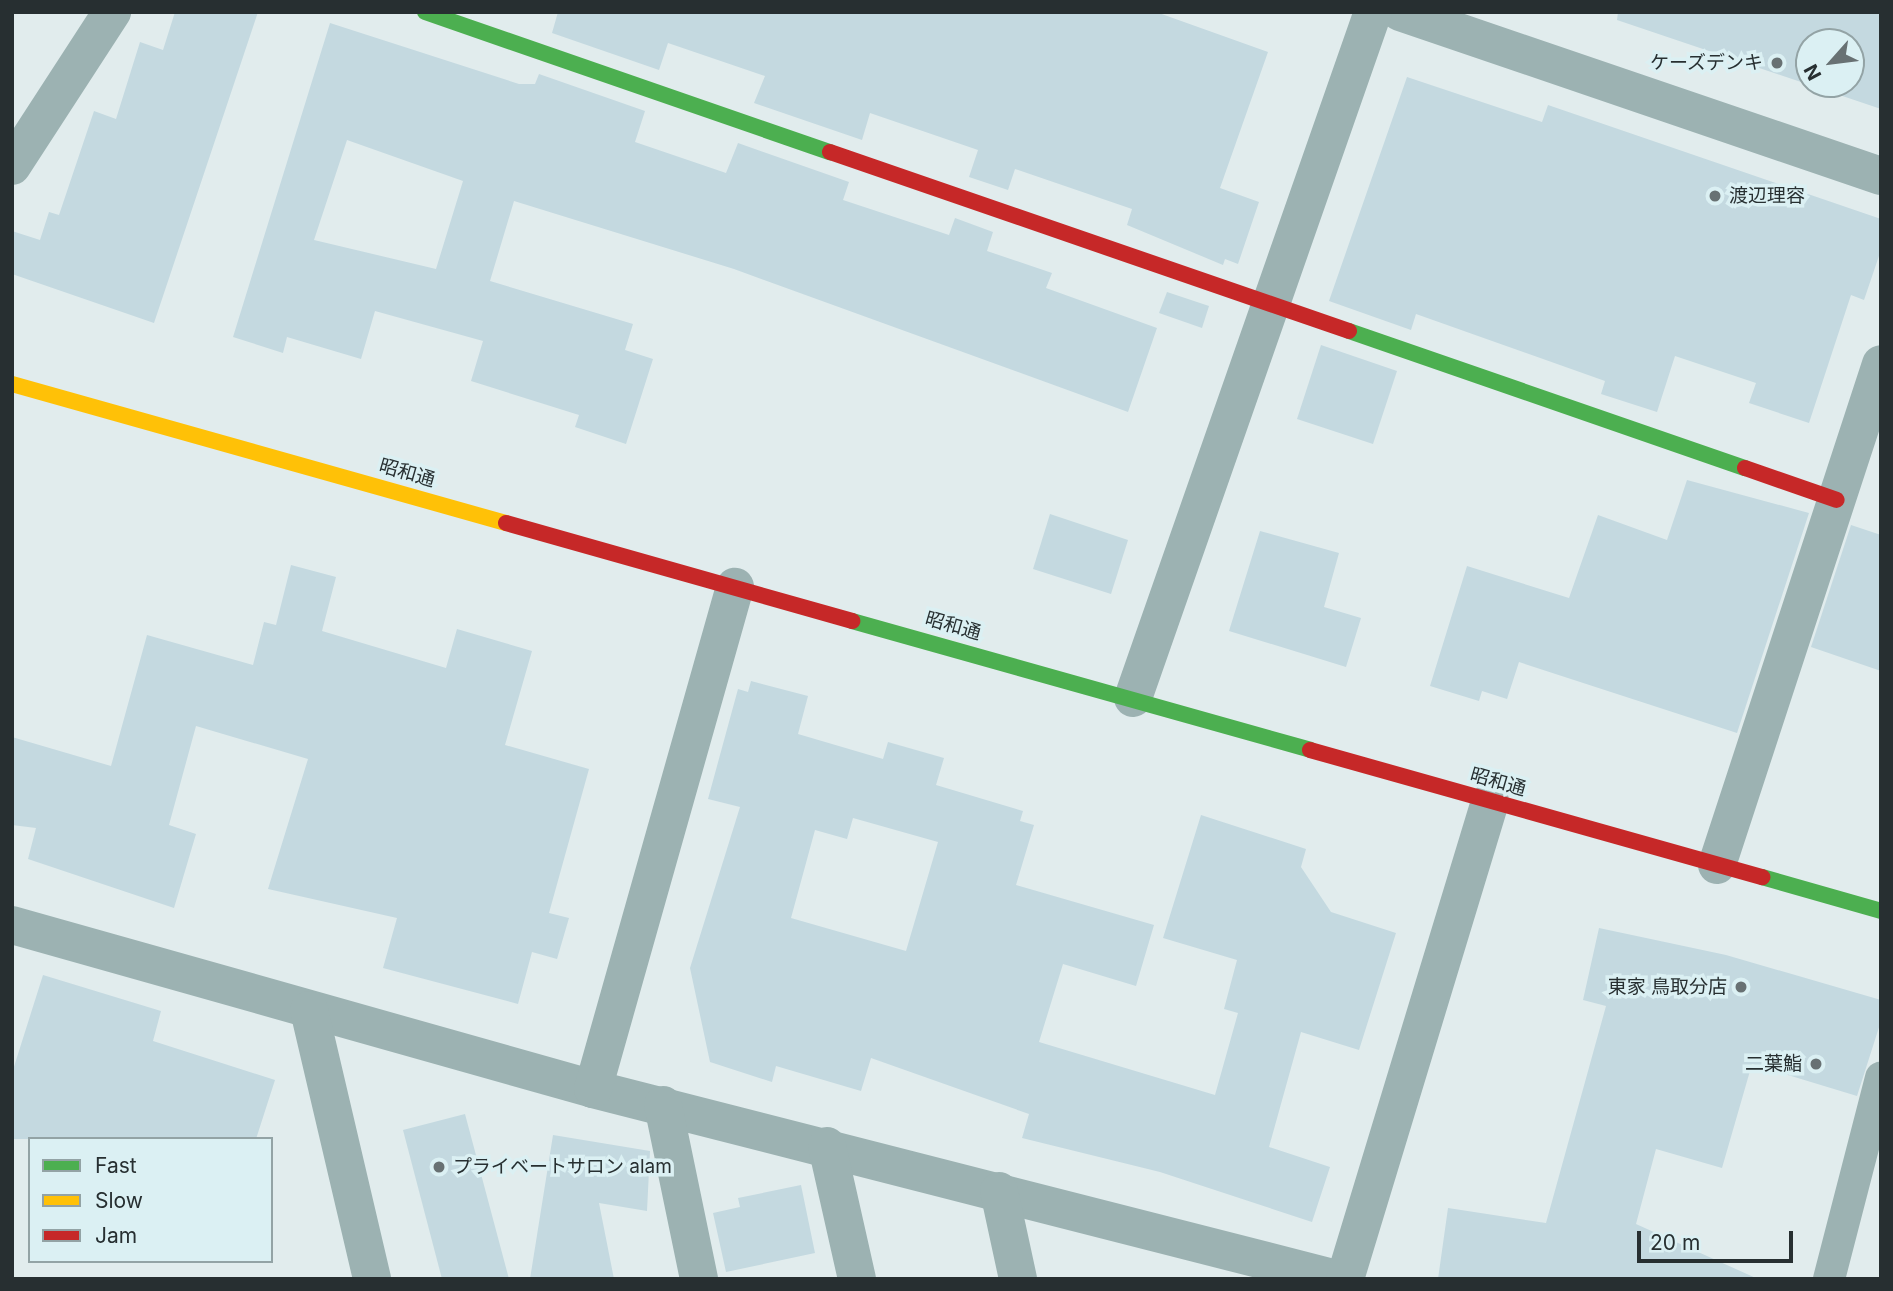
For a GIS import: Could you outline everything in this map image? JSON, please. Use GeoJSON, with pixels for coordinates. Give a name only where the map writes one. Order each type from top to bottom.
{"type":"FeatureCollection","features":[{"type":"Feature","properties":{"kind":"street"},"geometry":{"type":"LineString","coordinates":[[12,166],[112,12]]}},
{"type":"Feature","properties":{"kind":"street"},"geometry":{"type":"LineString","coordinates":[[425,12],[1836,500]]}},
{"type":"Feature","properties":{"kind":"street"},"geometry":{"type":"LineString","coordinates":[[1133,698],[1373,12]]}},
{"type":"Feature","properties":{"kind":"street"},"geometry":{"type":"LineString","coordinates":[[1400,12],[1881,176]]}},
{"type":"Feature","properties":{"kind":"street"},"geometry":{"type":"LineString","coordinates":[[1717,865],[1881,364]]}},
{"type":"Feature","properties":{"kind":"street","name":"昭和通"},"geometry":{"type":"LineString","coordinates":[[12,384],[1881,911]]}},
{"type":"Feature","properties":{"kind":"street"},"geometry":{"type":"LineString","coordinates":[[593,1089],[735,587]]}},
{"type":"Feature","properties":{"kind":"street"},"geometry":{"type":"LineString","coordinates":[[1345,1279],[1490,802]]}},
{"type":"Feature","properties":{"kind":"street"},"geometry":{"type":"LineString","coordinates":[[12,925],[593,1089],[827,1146],[1337,1279]]}},
{"type":"Feature","properties":{"kind":"street"},"geometry":{"type":"LineString","coordinates":[[309,1010],[372,1279]]}},
{"type":"Feature","properties":{"kind":"street"},"geometry":{"type":"LineString","coordinates":[[663,1105],[699,1279]]}},
{"type":"Feature","properties":{"kind":"street"},"geometry":{"type":"LineString","coordinates":[[827,1146],[857,1279]]}},
{"type":"Feature","properties":{"kind":"street"},"geometry":{"type":"LineString","coordinates":[[999,1191],[1018,1279]]}},
{"type":"Feature","properties":{"kind":"lane"},"geometry":{"type":"LineString","coordinates":[[1829,1279],[1881,1078]]}},
{"type":"Feature","properties":{"kind":"building"},"geometry":{"type":"Polygon","coordinates":[[[175,12],[258,12],[154,323],[12,274],[12,231],[40,240],[49,212],[59,215],[94,111],[116,119],[140,42],[163,50],[175,12]]]}},
{"type":"Feature","properties":{"kind":"building"},"geometry":{"type":"Polygon","coordinates":[[[558,12],[1156,12],[1268,52],[1220,188],[1259,202],[1238,264],[1225,259],[1223,265],[1127,225],[1132,209],[1015,169],[1008,190],[969,177],[978,150],[870,113],[862,140],[754,103],[765,76],[668,43],[659,70],[552,33],[558,12]]]}},
{"type":"Feature","properties":{"kind":"building","name":"ケーズデンキ"},"geometry":{"type":"Polygon","coordinates":[[[1618,12],[1881,12],[1881,109],[1848,98],[1865,98],[1865,28],[1795,28],[1795,80],[1617,20],[1618,12]]]}},
{"type":"Feature","properties":{"kind":"building"},"geometry":{"type":"Polygon","coordinates":[[[330,23],[519,84],[535,84],[539,74],[645,111],[635,142],[726,173],[738,143],[849,182],[843,200],[949,235],[955,218],[993,232],[987,251],[1052,273],[1046,288],[1157,328],[1128,412],[734,269],[514,201],[490,281],[633,324],[625,350],[653,359],[626,444],[575,427],[579,415],[471,381],[483,341],[375,311],[361,359],[287,337],[283,353],[233,337],[330,23]],[[347,140],[314,240],[436,269],[463,181],[347,140]]]}},
{"type":"Feature","properties":{"kind":"building"},"geometry":{"type":"Polygon","coordinates":[[[1407,77],[1542,122],[1548,105],[1881,219],[1881,250],[1864,300],[1851,295],[1809,423],[1749,403],[1756,383],[1675,356],[1657,412],[1601,394],[1605,381],[1416,314],[1411,330],[1329,301],[1407,77]]]}},
{"type":"Feature","properties":{"kind":"building"},"geometry":{"type":"Polygon","coordinates":[[[1167,292],[1209,306],[1202,328],[1159,313],[1167,292]]]}},
{"type":"Feature","properties":{"kind":"building"},"geometry":{"type":"Polygon","coordinates":[[[1321,345],[1397,371],[1373,444],[1297,419],[1321,345]]]}},
{"type":"Feature","properties":{"kind":"building"},"geometry":{"type":"Polygon","coordinates":[[[1687,480],[1809,513],[1737,733],[1519,662],[1507,699],[1482,691],[1479,701],[1430,686],[1467,566],[1569,598],[1598,515],[1667,540],[1687,480]]]}},
{"type":"Feature","properties":{"kind":"building"},"geometry":{"type":"Polygon","coordinates":[[[1050,514],[1128,540],[1111,594],[1033,569],[1050,514]]]}},
{"type":"Feature","properties":{"kind":"building"},"geometry":{"type":"Polygon","coordinates":[[[1851,525],[1881,535],[1881,671],[1811,647],[1851,525]]]}},
{"type":"Feature","properties":{"kind":"building"},"geometry":{"type":"Polygon","coordinates":[[[1260,531],[1339,553],[1324,607],[1361,618],[1346,667],[1229,631],[1260,531]]]}},
{"type":"Feature","properties":{"kind":"building"},"geometry":{"type":"Polygon","coordinates":[[[291,565],[336,577],[322,631],[446,668],[457,629],[532,651],[505,745],[589,769],[549,913],[569,918],[557,959],[532,952],[518,1004],[383,968],[397,918],[268,889],[308,759],[196,726],[169,825],[196,834],[174,908],[28,859],[36,828],[12,825],[12,737],[111,766],[147,635],[253,665],[264,622],[276,625],[291,565]]]}},
{"type":"Feature","properties":{"kind":"building"},"geometry":{"type":"Polygon","coordinates":[[[751,681],[808,696],[798,734],[883,759],[888,742],[944,758],[936,785],[1023,811],[1020,821],[1034,825],[1016,885],[1154,925],[1136,986],[1063,964],[1039,1042],[1215,1095],[1238,1013],[1224,1009],[1237,960],[1163,938],[1201,815],[1306,849],[1301,867],[1331,912],[1396,933],[1359,1050],[1301,1032],[1269,1147],[1330,1167],[1312,1222],[1160,1172],[1022,1138],[1029,1114],[871,1058],[861,1091],[776,1066],[772,1082],[710,1062],[690,968],[740,807],[708,799],[738,689],[748,692],[751,681]],[[853,818],[847,839],[815,830],[791,918],[906,951],[938,842],[853,818]]]}},
{"type":"Feature","properties":{"kind":"building"},"geometry":{"type":"Polygon","coordinates":[[[1599,928],[1726,955],[1881,1000],[1881,1021],[1857,1096],[1752,1064],[1722,1168],[1656,1149],[1636,1224],[1758,1279],[1438,1279],[1448,1208],[1546,1223],[1606,1006],[1583,1000],[1599,928]]]}},
{"type":"Feature","properties":{"kind":"building"},"geometry":{"type":"Polygon","coordinates":[[[43,975],[161,1011],[153,1041],[275,1080],[257,1137],[12,1139],[12,1073],[43,975]]]}},
{"type":"Feature","properties":{"kind":"building"},"geometry":{"type":"Polygon","coordinates":[[[465,1114],[509,1279],[442,1279],[403,1130],[465,1114]]]}},
{"type":"Feature","properties":{"kind":"building"},"geometry":{"type":"Polygon","coordinates":[[[553,1135],[650,1151],[647,1211],[599,1203],[614,1279],[530,1279],[553,1135]]]}},
{"type":"Feature","properties":{"kind":"building"},"geometry":{"type":"Polygon","coordinates":[[[801,1185],[815,1253],[726,1272],[713,1213],[740,1207],[738,1198],[801,1185]]]}},
{"type":"Feature","properties":{"kind":"traffic: fast"},"geometry":{"type":"LineString","coordinates":[[425,12],[830,152]]}},
{"type":"Feature","properties":{"kind":"traffic: fast"},"geometry":{"type":"LineString","coordinates":[[1349,331],[1745,468]]}},
{"type":"Feature","properties":{"kind":"traffic: fast"},"geometry":{"type":"LineString","coordinates":[[852,621],[1310,750]]}},
{"type":"Feature","properties":{"kind":"traffic: fast"},"geometry":{"type":"LineString","coordinates":[[1762,877],[1881,911]]}},
{"type":"Feature","properties":{"kind":"traffic: slow"},"geometry":{"type":"LineString","coordinates":[[12,384],[506,523]]}},
{"type":"Feature","properties":{"kind":"traffic: jam"},"geometry":{"type":"LineString","coordinates":[[830,152],[1349,331]]}},
{"type":"Feature","properties":{"kind":"traffic: jam"},"geometry":{"type":"LineString","coordinates":[[1745,468],[1837,500]]}},
{"type":"Feature","properties":{"kind":"traffic: jam"},"geometry":{"type":"LineString","coordinates":[[506,523],[852,621]]}},
{"type":"Feature","properties":{"kind":"traffic: jam"},"geometry":{"type":"LineString","coordinates":[[1310,750],[1762,877]]}},
{"type":"Feature","properties":{"kind":"place","name":"ケーズデンキ"},"geometry":{"type":"Point","coordinates":[1777,63]}},
{"type":"Feature","properties":{"kind":"place","name":"渡辺理容"},"geometry":{"type":"Point","coordinates":[1715,196]}},
{"type":"Feature","properties":{"kind":"place","name":"東家 鳥取分店"},"geometry":{"type":"Point","coordinates":[1741,987]}},
{"type":"Feature","properties":{"kind":"place","name":"二葉鮨"},"geometry":{"type":"Point","coordinates":[1816,1064]}},
{"type":"Feature","properties":{"kind":"place","name":"プライベートサロン alam"},"geometry":{"type":"Point","coordinates":[439,1167]}}]}
